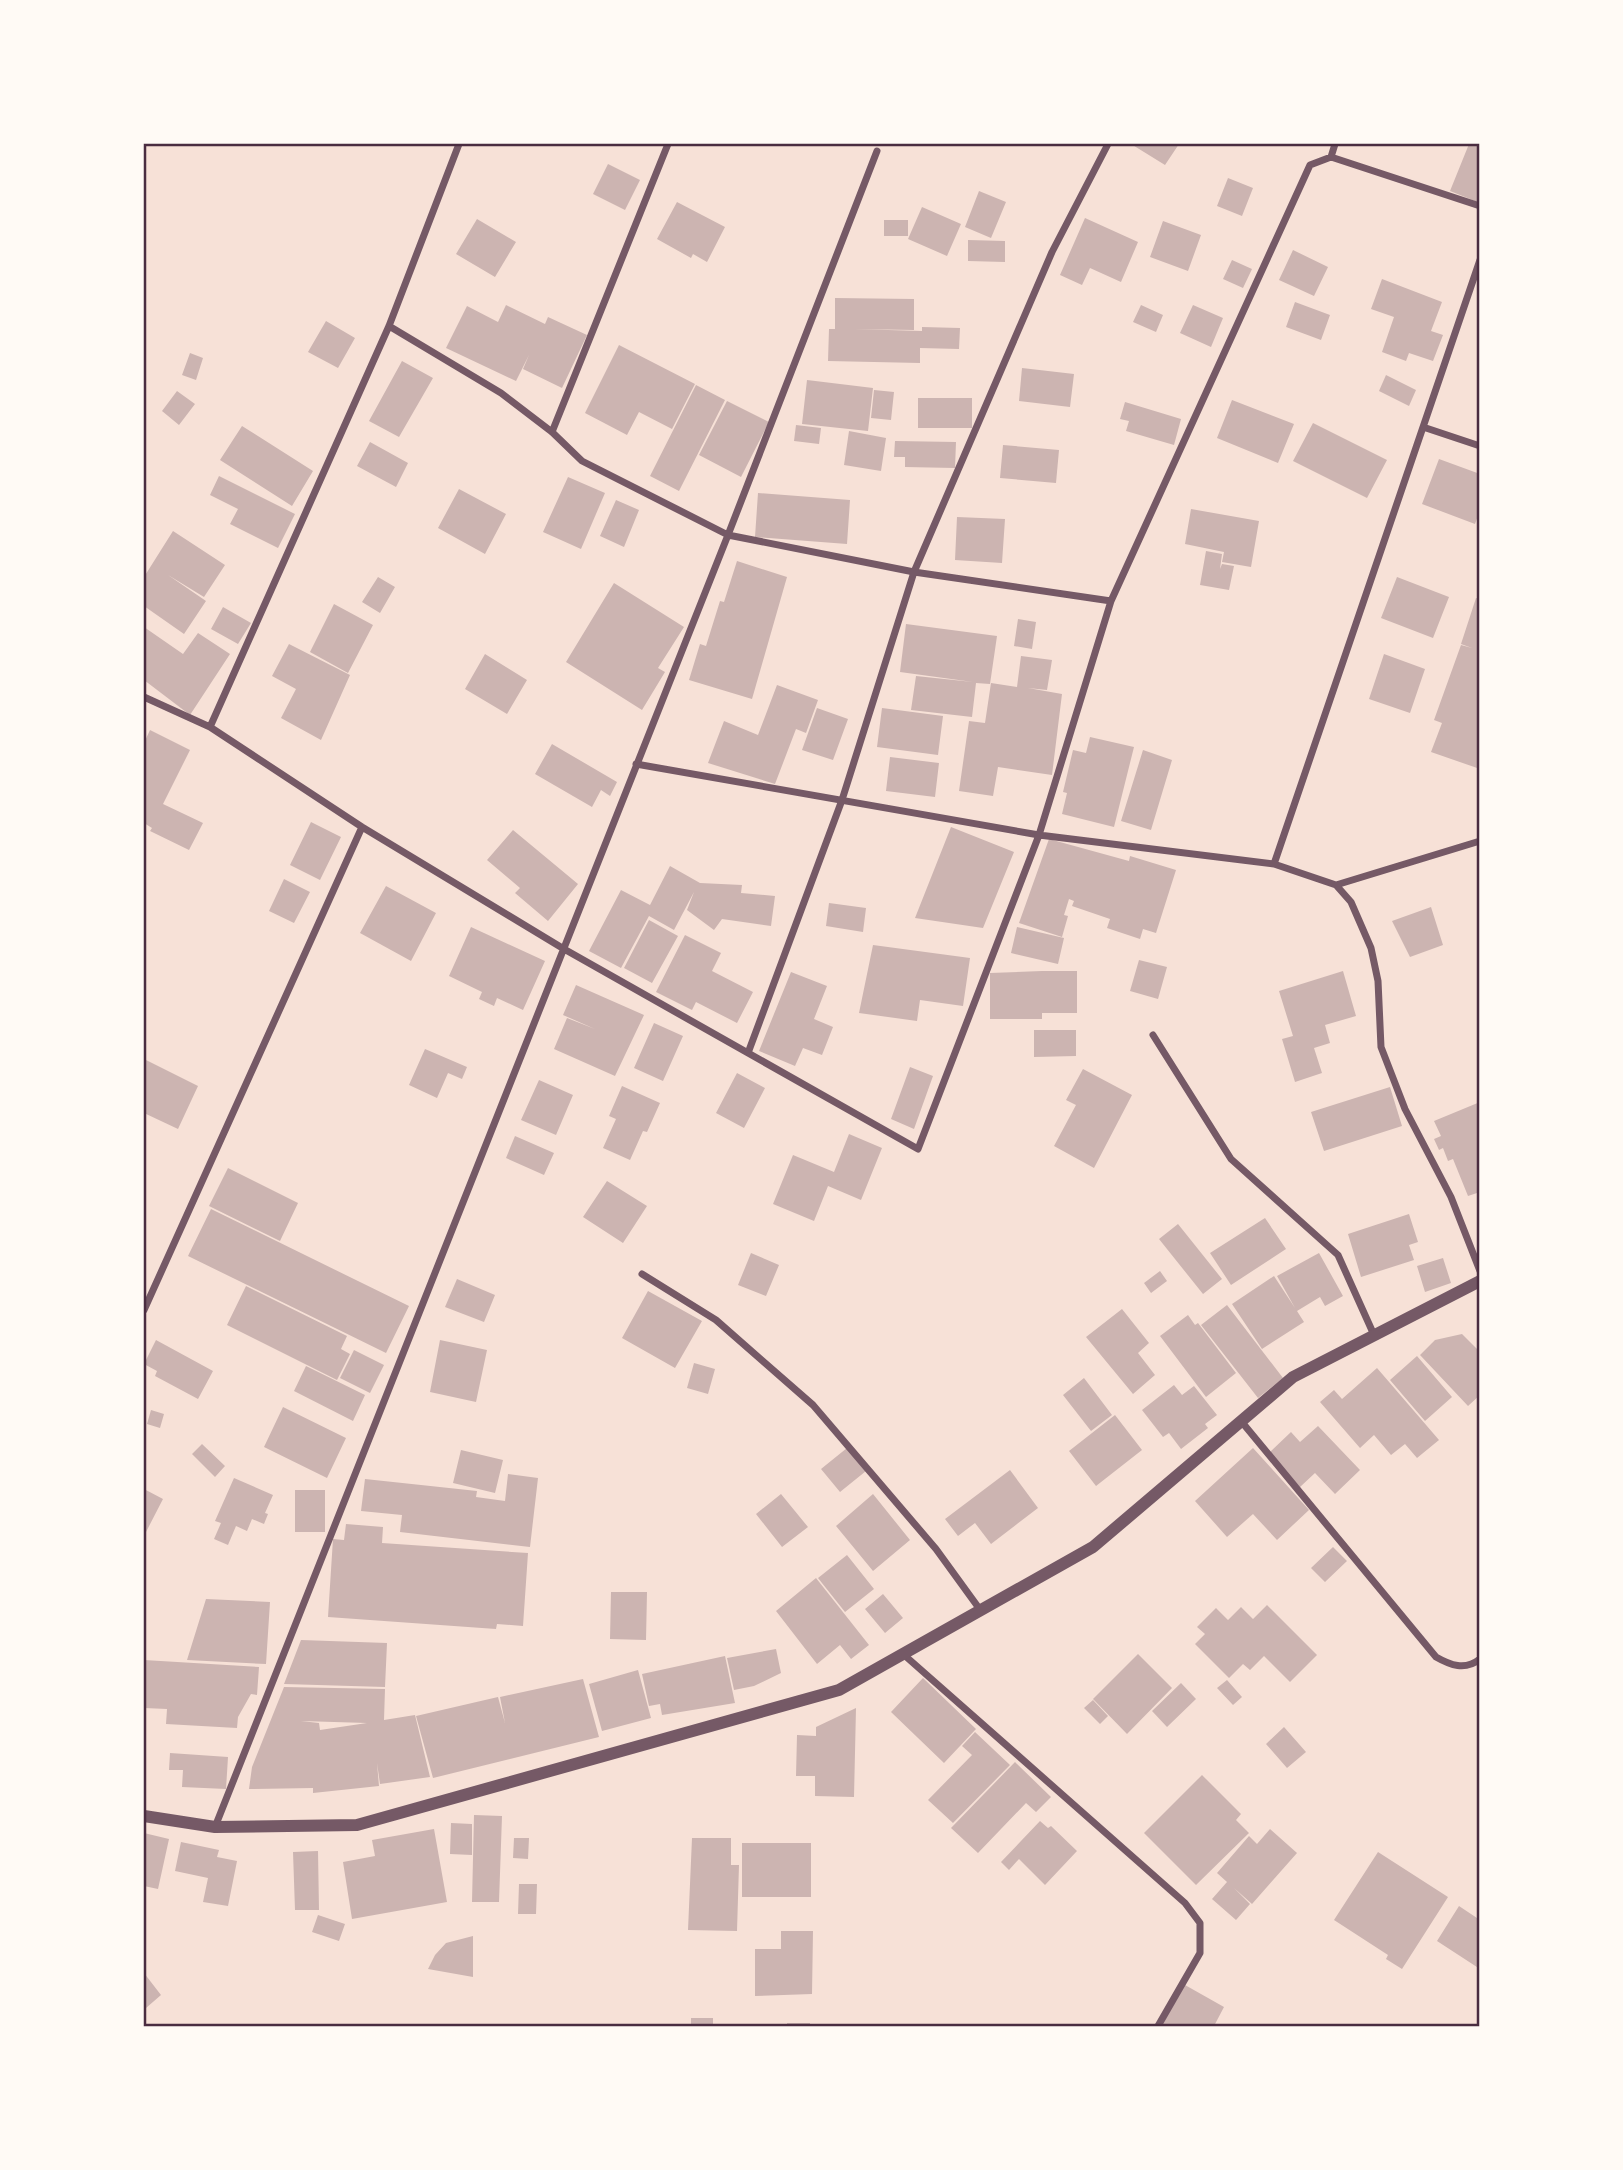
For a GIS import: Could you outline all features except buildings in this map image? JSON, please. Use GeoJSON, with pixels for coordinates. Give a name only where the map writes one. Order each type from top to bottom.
{"type":"FeatureCollection","features":[{"type":"Feature","properties":{"kind":"street"},"geometry":{"type":"LineString","coordinates":[[210,727],[389,326],[459,144]]}},
{"type":"Feature","properties":{"kind":"street"},"geometry":{"type":"LineString","coordinates":[[552,432],[668,144]]}},
{"type":"Feature","properties":{"kind":"street"},"geometry":{"type":"LineString","coordinates":[[748,1053],[842,800],[914,572],[1052,252],[1108,144]]}},
{"type":"Feature","properties":{"kind":"street"},"geometry":{"type":"LineString","coordinates":[[1331,157],[1335,144]]}},
{"type":"Feature","properties":{"kind":"street"},"geometry":{"type":"LineString","coordinates":[[215,1826],[564,950],[877,151]]}},
{"type":"Feature","properties":{"kind":"street"},"geometry":{"type":"LineString","coordinates":[[144,696],[210,727],[362,827],[564,950],[918,1149],[1039,835],[1111,601],[1310,166],[1331,157],[1479,206]]}},
{"type":"Feature","properties":{"kind":"street"},"geometry":{"type":"LineString","coordinates":[[1274,864],[1479,260]]}},
{"type":"Feature","properties":{"kind":"street"},"geometry":{"type":"LineString","coordinates":[[389,326],[501,393],[552,432],[582,461],[728,535],[914,572],[1111,601]]}},
{"type":"Feature","properties":{"kind":"street"},"geometry":{"type":"LineString","coordinates":[[1423,427],[1479,446]]}},
{"type":"Feature","properties":{"kind":"street"},"geometry":{"type":"LineString","coordinates":[[636,764],[1039,835],[1274,864],[1336,885],[1350,902],[1371,948],[1378,981],[1381,1047],[1405,1110],[1451,1197],[1479,1271]]}},
{"type":"Feature","properties":{"kind":"street"},"geometry":{"type":"LineString","coordinates":[[144,1310],[362,827]]}},
{"type":"Feature","properties":{"kind":"street"},"geometry":{"type":"LineString","coordinates":[[1336,885],[1479,841]]}},
{"type":"Feature","properties":{"kind":"street"},"geometry":{"type":"LineString","coordinates":[[1153,1035],[1231,1159],[1338,1255],[1374,1335]]}},
{"type":"Feature","properties":{"kind":"street"},"geometry":{"type":"LineString","coordinates":[[642,1274],[716,1320],[813,1405],[936,1549],[981,1611]]}},
{"type":"Feature","properties":{"kind":"street"},"geometry":{"type":"LineString","coordinates":[[144,1816],[215,1826],[357,1825],[839,1690],[1094,1548],[1293,1377],[1479,1281]]}},
{"type":"Feature","properties":{"kind":"street"},"geometry":{"type":"LineString","coordinates":[[1241,1421],[1436,1657],[1454,1667],[1474,1664],[1479,1660]]}},
{"type":"Feature","properties":{"kind":"street"},"geometry":{"type":"LineString","coordinates":[[903,1654],[1185,1903],[1200,1923],[1200,1952],[1158,2026]]}}]}
